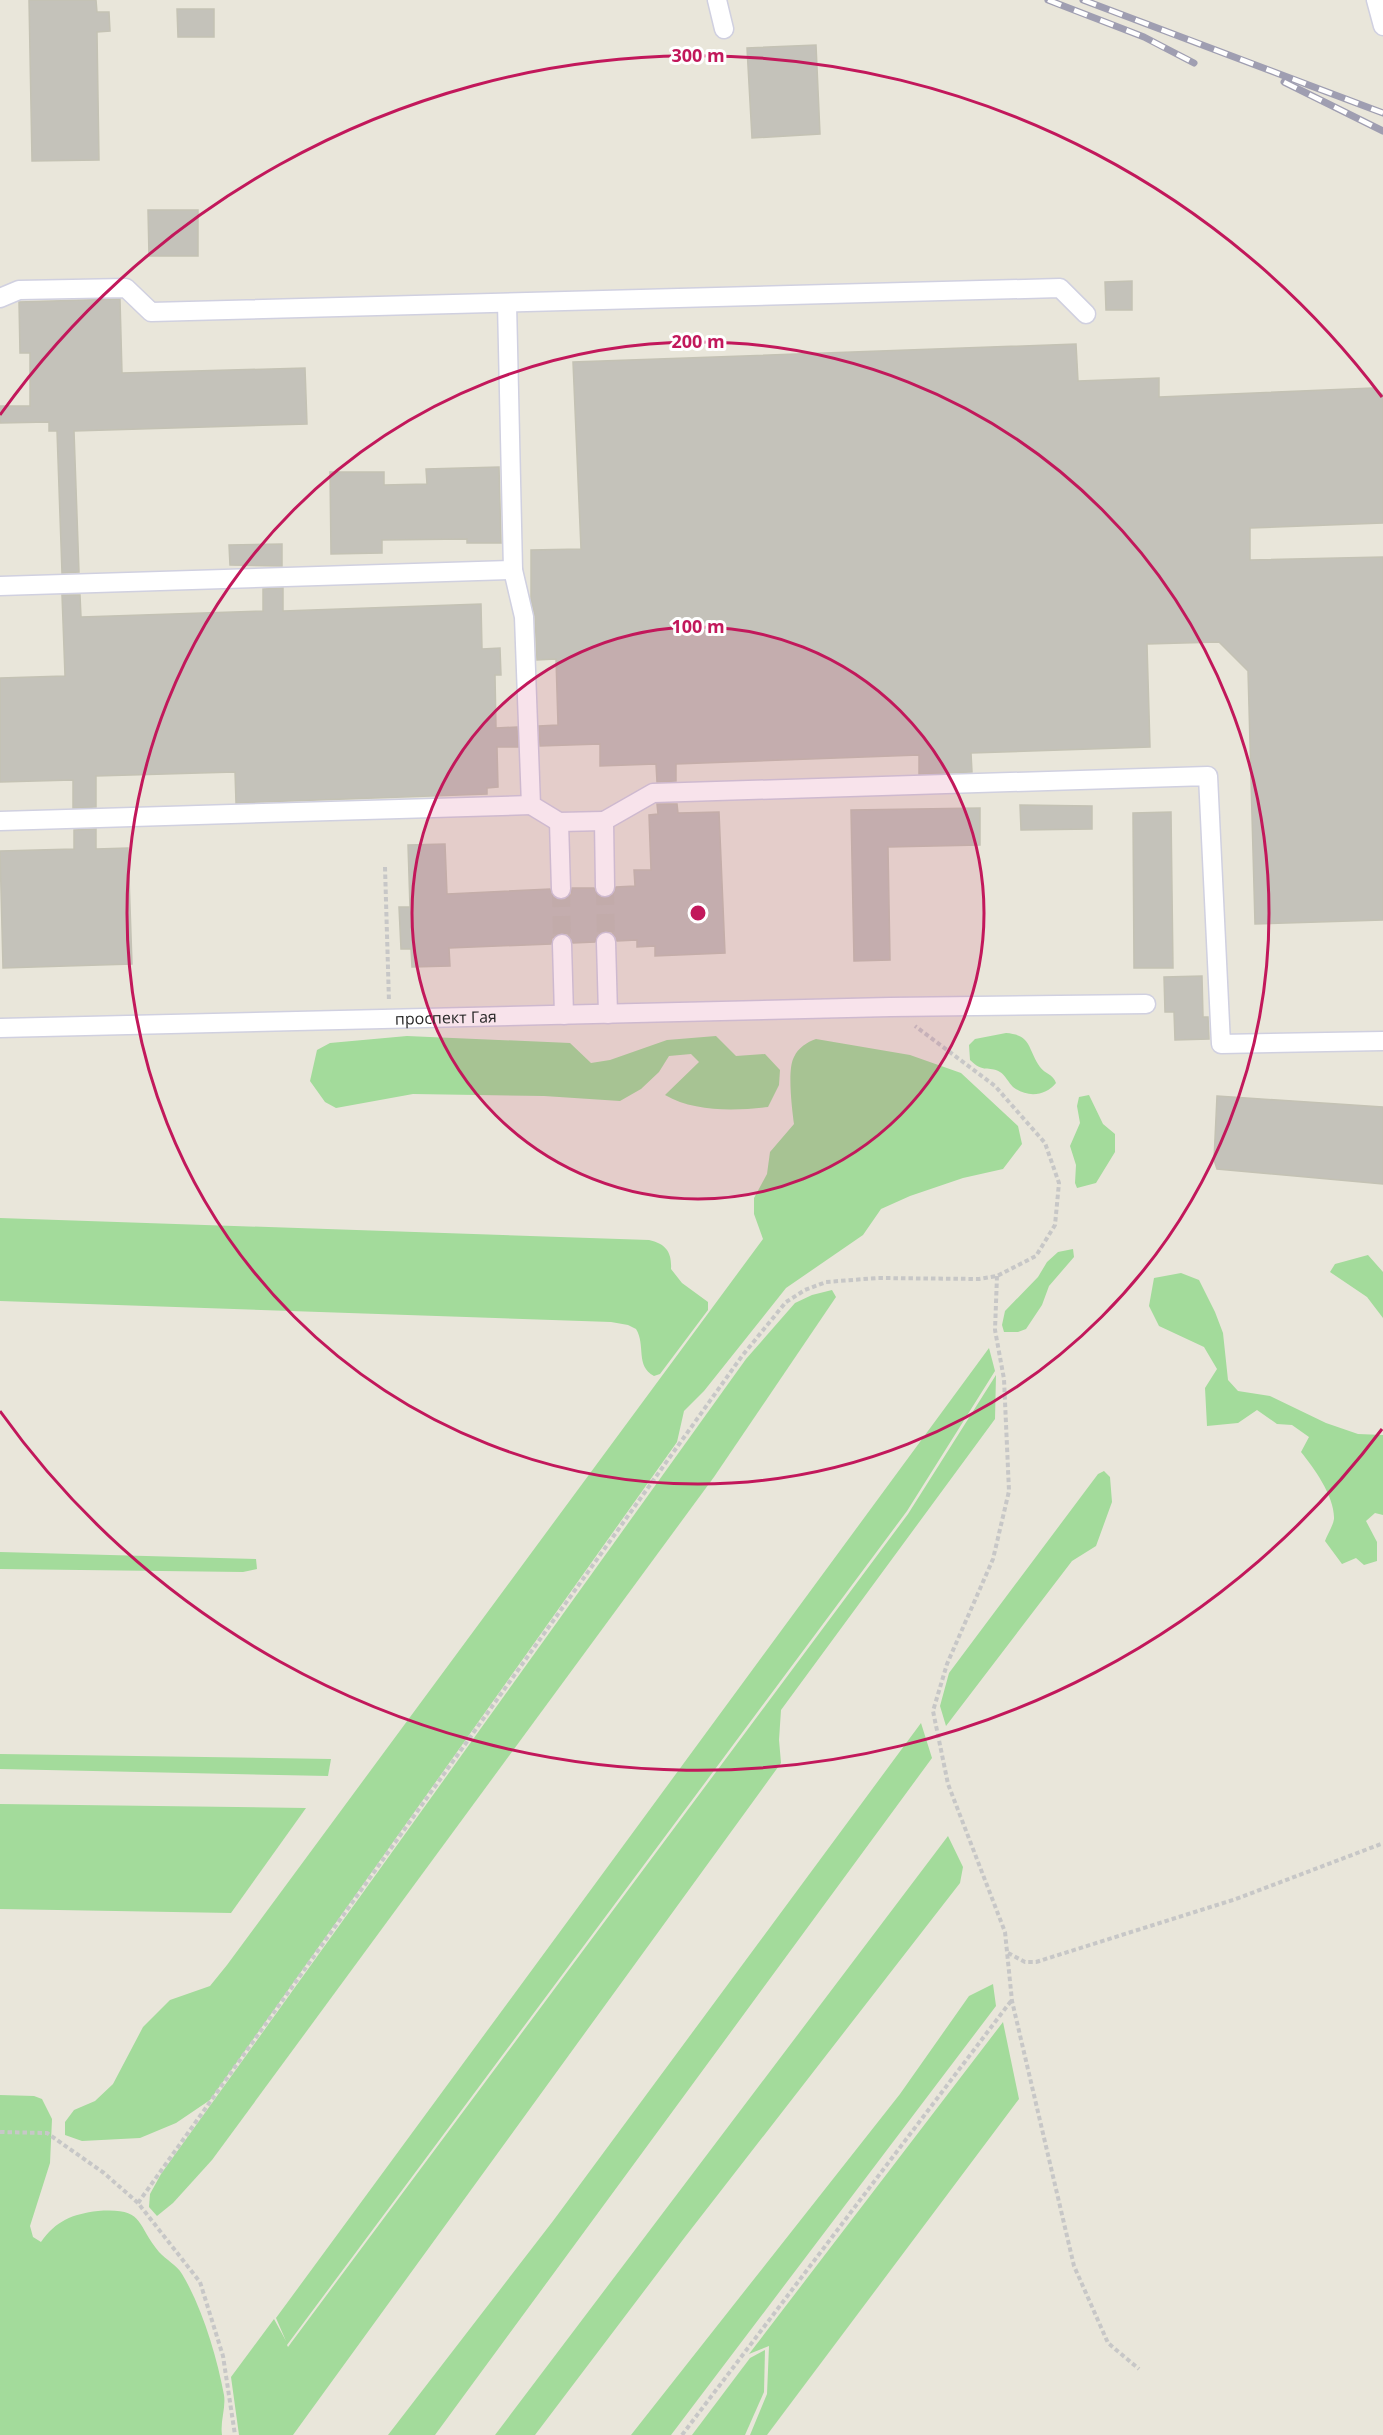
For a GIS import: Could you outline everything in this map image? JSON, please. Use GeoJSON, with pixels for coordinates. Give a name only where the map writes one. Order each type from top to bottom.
{"type":"FeatureCollection","features":[{"type":"Feature","properties":{"kind":"street"},"geometry":{"type":"LineString","coordinates":[[717,0],[724,29]]}},
{"type":"Feature","properties":{"kind":"street"},"geometry":{"type":"LineString","coordinates":[[1376,0],[1383,26]]}},
{"type":"Feature","properties":{"kind":"street"},"geometry":{"type":"LineString","coordinates":[[0,298],[19,290],[126,288],[151,312],[1060,288],[1086,314]]}},
{"type":"Feature","properties":{"kind":"street"},"geometry":{"type":"LineString","coordinates":[[507,303],[513,570],[524,617],[531,805]]}},
{"type":"Feature","properties":{"kind":"street"},"geometry":{"type":"LineString","coordinates":[[0,586],[513,570]]}},
{"type":"Feature","properties":{"kind":"street"},"geometry":{"type":"LineString","coordinates":[[0,821],[531,805],[559,822],[604,821],[653,793],[1208,776],[1221,1044],[1383,1041]]}},
{"type":"Feature","properties":{"kind":"street"},"geometry":{"type":"LineString","coordinates":[[604,821],[605,887]]}},
{"type":"Feature","properties":{"kind":"street"},"geometry":{"type":"LineString","coordinates":[[559,822],[561,889]]}},
{"type":"Feature","properties":{"kind":"street"},"geometry":{"type":"LineString","coordinates":[[606,942],[608,1014]]}},
{"type":"Feature","properties":{"kind":"street"},"geometry":{"type":"LineString","coordinates":[[562,944],[564,1015]]}},
{"type":"Feature","properties":{"kind":"street","name":"проспект Гая"},"geometry":{"type":"LineString","coordinates":[[0,1028],[890,1007],[1146,1004]]}},
{"type":"Feature","properties":{"kind":"path"},"geometry":{"type":"LineString","coordinates":[[385,867],[390,1019]]}},
{"type":"Feature","properties":{"kind":"path"},"geometry":{"type":"LineString","coordinates":[[138,2203],[742,1356],[786,1302],[805,1290],[826,1282],[878,1278],[979,1279],[997,1276],[1036,1256],[1055,1225],[1059,1183],[1046,1143],[995,1086],[890,1007]]}},
{"type":"Feature","properties":{"kind":"path"},"geometry":{"type":"LineString","coordinates":[[997,1276],[995,1330],[1004,1379],[1009,1491],[993,1559],[947,1664],[933,1711],[948,1784],[1005,1932],[1012,2001],[1074,2266],[1108,2343],[1139,2369]]}},
{"type":"Feature","properties":{"kind":"path"},"geometry":{"type":"LineString","coordinates":[[1007,1953],[1025,1962],[1036,1962],[1236,1899],[1381,1844]]}},
{"type":"Feature","properties":{"kind":"path"},"geometry":{"type":"LineString","coordinates":[[682,2435],[1012,2001]]}},
{"type":"Feature","properties":{"kind":"path"},"geometry":{"type":"LineString","coordinates":[[0,2132],[46,2133],[104,2173],[138,2203],[200,2282],[223,2356],[235,2435]]}},
{"type":"Feature","properties":{"kind":"green space"},"geometry":{"type":"Polygon","coordinates":[[[1006,1033],[1020,1036],[1025,1040],[1040,1067],[1055,1080],[1056,1083],[1047,1091],[1030,1094],[1018,1091],[1000,1072],[979,1067],[970,1060],[969,1045],[975,1039],[1006,1033]]]}},
{"type":"Feature","properties":{"kind":"green space"},"geometry":{"type":"Polygon","coordinates":[[[407,1036],[570,1043],[591,1063],[610,1060],[667,1040],[716,1036],[736,1056],[765,1054],[780,1070],[779,1085],[768,1107],[715,1109],[676,1101],[665,1095],[699,1062],[691,1054],[669,1056],[659,1072],[641,1089],[620,1101],[544,1096],[413,1094],[336,1108],[325,1102],[310,1081],[317,1050],[330,1043],[407,1036]]]}},
{"type":"Feature","properties":{"kind":"green space"},"geometry":{"type":"Polygon","coordinates":[[[816,1039],[910,1055],[961,1073],[1018,1126],[1022,1144],[1003,1169],[963,1178],[910,1196],[881,1209],[863,1235],[786,1288],[704,1391],[684,1411],[677,1442],[210,2100],[176,2123],[140,2138],[82,2141],[65,2135],[65,2122],[74,2110],[95,2101],[113,2084],[143,2027],[170,2000],[210,1986],[227,1965],[763,1239],[754,1214],[754,1198],[767,1174],[770,1152],[794,1124],[790,1080],[794,1057],[803,1046],[816,1039]]]}},
{"type":"Feature","properties":{"kind":"green space"},"geometry":{"type":"Polygon","coordinates":[[[1089,1095],[1103,1124],[1115,1134],[1115,1152],[1096,1183],[1077,1188],[1076,1165],[1070,1146],[1080,1123],[1077,1106],[1079,1097],[1089,1095]]]}},
{"type":"Feature","properties":{"kind":"green space"},"geometry":{"type":"Polygon","coordinates":[[[0,1218],[649,1240],[664,1246],[669,1253],[671,1269],[682,1283],[708,1302],[708,1310],[660,1374],[654,1376],[645,1367],[636,1329],[611,1322],[0,1301],[0,1218]]]}},
{"type":"Feature","properties":{"kind":"green space"},"geometry":{"type":"Polygon","coordinates":[[[1073,1249],[1074,1257],[1049,1286],[1042,1305],[1026,1329],[1018,1332],[1004,1332],[1002,1325],[1005,1311],[1038,1277],[1047,1262],[1058,1252],[1073,1249]]]}},
{"type":"Feature","properties":{"kind":"green space"},"geometry":{"type":"Polygon","coordinates":[[[1368,1255],[1383,1272],[1383,1318],[1367,1297],[1330,1272],[1335,1264],[1368,1255]]]}},
{"type":"Feature","properties":{"kind":"green space"},"geometry":{"type":"Polygon","coordinates":[[[1181,1273],[1199,1280],[1215,1312],[1223,1333],[1228,1380],[1238,1391],[1270,1396],[1326,1423],[1358,1434],[1383,1435],[1383,1515],[1375,1513],[1366,1521],[1377,1542],[1377,1561],[1364,1565],[1356,1558],[1342,1564],[1325,1541],[1334,1519],[1333,1510],[1323,1483],[1301,1452],[1309,1437],[1292,1425],[1277,1424],[1257,1410],[1238,1423],[1207,1426],[1205,1388],[1217,1369],[1204,1347],[1159,1326],[1149,1306],[1154,1278],[1181,1273]]]}},
{"type":"Feature","properties":{"kind":"green space"},"geometry":{"type":"Polygon","coordinates":[[[832,1290],[836,1297],[714,1477],[212,2160],[173,2203],[157,2216],[149,2207],[150,2194],[161,2174],[746,1359],[795,1303],[812,1295],[832,1290]]]}},
{"type":"Feature","properties":{"kind":"green space"},"geometry":{"type":"Polygon","coordinates":[[[989,1348],[995,1371],[907,1511],[287,2345],[288,2347],[908,1514],[996,1375],[995,1419],[781,1710],[779,1740],[781,1763],[293,2435],[239,2435],[231,2377],[274,2319],[286,2341],[276,2318],[989,1348]]]}},
{"type":"Feature","properties":{"kind":"green space"},"geometry":{"type":"Polygon","coordinates":[[[1104,1471],[1110,1477],[1112,1502],[1096,1546],[1072,1561],[946,1726],[940,1706],[949,1673],[1098,1474],[1104,1471]]]}},
{"type":"Feature","properties":{"kind":"green space"},"geometry":{"type":"Polygon","coordinates":[[[0,1552],[256,1559],[257,1569],[243,1572],[0,1569],[0,1552]]]}},
{"type":"Feature","properties":{"kind":"green space"},"geometry":{"type":"Polygon","coordinates":[[[921,1723],[932,1758],[435,2435],[388,2435],[553,2221],[921,1723]]]}},
{"type":"Feature","properties":{"kind":"green space"},"geometry":{"type":"Polygon","coordinates":[[[0,1754],[331,1759],[328,1776],[0,1769],[0,1754]]]}},
{"type":"Feature","properties":{"kind":"green space"},"geometry":{"type":"Polygon","coordinates":[[[0,1804],[306,1808],[231,1913],[0,1909],[0,1804]]]}},
{"type":"Feature","properties":{"kind":"green space"},"geometry":{"type":"Polygon","coordinates":[[[948,1836],[963,1867],[960,1883],[685,2237],[535,2435],[495,2435],[948,1836]]]}},
{"type":"Feature","properties":{"kind":"green space"},"geometry":{"type":"Polygon","coordinates":[[[993,1984],[996,2006],[671,2435],[631,2435],[900,2094],[969,1996],[993,1984]]]}},
{"type":"Feature","properties":{"kind":"green space"},"geometry":{"type":"Polygon","coordinates":[[[1003,2022],[1019,2099],[767,2435],[750,2435],[767,2394],[769,2346],[749,2354],[1003,2022]]]}},
{"type":"Feature","properties":{"kind":"green space"},"geometry":{"type":"Polygon","coordinates":[[[0,2095],[34,2096],[42,2099],[52,2119],[50,2163],[30,2226],[33,2237],[41,2242],[59,2224],[80,2214],[98,2211],[124,2212],[132,2215],[142,2225],[159,2252],[182,2274],[202,2317],[217,2365],[224,2395],[222,2435],[0,2435],[0,2095]]]}},
{"type":"Feature","properties":{"kind":"green space"},"geometry":{"type":"Polygon","coordinates":[[[765,2350],[764,2392],[745,2435],[692,2435],[750,2358],[765,2350]]]}},
{"type":"Feature","properties":{"kind":"building"},"geometry":{"type":"Polygon","coordinates":[[[29,0],[96,0],[97,12],[109,12],[110,31],[97,32],[99,160],[32,161],[29,0]]]}},
{"type":"Feature","properties":{"kind":"building"},"geometry":{"type":"Polygon","coordinates":[[[177,9],[214,9],[214,37],[178,37],[177,9]]]}},
{"type":"Feature","properties":{"kind":"building"},"geometry":{"type":"Polygon","coordinates":[[[816,45],[820,134],[752,138],[747,48],[816,45]]]}},
{"type":"Feature","properties":{"kind":"building"},"geometry":{"type":"Polygon","coordinates":[[[148,210],[198,210],[198,256],[149,256],[148,210]]]}},
{"type":"Feature","properties":{"kind":"building"},"geometry":{"type":"Polygon","coordinates":[[[1132,281],[1132,310],[1106,310],[1105,282],[1132,281]]]}},
{"type":"Feature","properties":{"kind":"building"},"geometry":{"type":"Polygon","coordinates":[[[120,299],[122,373],[305,368],[307,424],[74,431],[79,572],[62,573],[57,431],[49,431],[49,422],[0,423],[0,406],[30,406],[30,353],[20,353],[19,302],[120,299]]]}},
{"type":"Feature","properties":{"kind":"building"},"geometry":{"type":"Polygon","coordinates":[[[1076,344],[1078,381],[1159,378],[1159,397],[1373,388],[1383,395],[1383,523],[1250,528],[1250,560],[1383,557],[1383,920],[1255,924],[1248,671],[1219,642],[1147,644],[1150,747],[971,753],[972,772],[919,774],[919,755],[676,764],[676,781],[657,782],[656,764],[600,766],[600,744],[540,746],[539,726],[558,725],[556,659],[537,660],[535,616],[531,599],[531,550],[581,549],[573,362],[1076,344]]]}},
{"type":"Feature","properties":{"kind":"building"},"geometry":{"type":"Polygon","coordinates":[[[499,467],[501,543],[467,543],[467,539],[382,540],[382,553],[331,554],[330,472],[384,472],[384,485],[427,484],[426,469],[499,467]]]}},
{"type":"Feature","properties":{"kind":"building"},"geometry":{"type":"Polygon","coordinates":[[[282,544],[282,566],[230,565],[229,545],[282,544]]]}},
{"type":"Feature","properties":{"kind":"building"},"geometry":{"type":"Polygon","coordinates":[[[283,588],[283,611],[481,604],[482,649],[500,648],[501,675],[495,675],[496,728],[517,727],[518,747],[497,747],[498,787],[487,788],[487,794],[236,803],[235,772],[96,776],[96,807],[73,808],[73,780],[0,782],[0,678],[65,676],[62,595],[80,595],[81,617],[263,611],[263,589],[283,588]]]}},
{"type":"Feature","properties":{"kind":"building"},"geometry":{"type":"Polygon","coordinates":[[[657,804],[677,804],[678,813],[719,812],[725,953],[655,956],[655,946],[637,947],[637,940],[617,941],[612,932],[600,933],[595,942],[573,943],[568,934],[561,933],[552,938],[551,944],[449,948],[450,966],[412,967],[411,949],[401,949],[399,907],[410,907],[408,845],[445,844],[447,894],[550,889],[555,899],[562,900],[571,895],[572,888],[594,888],[599,896],[606,898],[614,893],[616,887],[635,886],[634,870],[651,870],[649,815],[658,814],[657,804]]]}},
{"type":"Feature","properties":{"kind":"building"},"geometry":{"type":"Polygon","coordinates":[[[1020,805],[1092,806],[1092,829],[1021,830],[1020,805]]]}},
{"type":"Feature","properties":{"kind":"building"},"geometry":{"type":"Polygon","coordinates":[[[980,808],[980,845],[888,847],[890,960],[854,961],[851,810],[980,808]]]}},
{"type":"Feature","properties":{"kind":"building"},"geometry":{"type":"Polygon","coordinates":[[[1171,812],[1173,968],[1134,968],[1133,813],[1171,812]]]}},
{"type":"Feature","properties":{"kind":"building"},"geometry":{"type":"Polygon","coordinates":[[[96,829],[96,849],[128,848],[132,964],[3,968],[0,851],[74,849],[74,830],[96,829]]]}},
{"type":"Feature","properties":{"kind":"building"},"geometry":{"type":"Polygon","coordinates":[[[1202,976],[1203,1017],[1208,1017],[1209,1039],[1175,1040],[1174,1012],[1165,1012],[1164,977],[1202,976]]]}},
{"type":"Feature","properties":{"kind":"building"},"geometry":{"type":"Polygon","coordinates":[[[1217,1096],[1383,1107],[1383,1184],[1217,1169],[1214,1160],[1217,1096]]]}},
{"type":"Feature","properties":{"kind":"tunnel"},"geometry":{"type":"LineString","coordinates":[[605,887],[606,942]]}},
{"type":"Feature","properties":{"kind":"tunnel"},"geometry":{"type":"LineString","coordinates":[[561,889],[562,944]]}},
{"type":"Feature","properties":{"kind":"railway"},"geometry":{"type":"LineString","coordinates":[[1048,0],[1144,37],[1194,63]]}},
{"type":"Feature","properties":{"kind":"railway"},"geometry":{"type":"LineString","coordinates":[[1083,0],[1383,113]]}},
{"type":"Feature","properties":{"kind":"railway"},"geometry":{"type":"LineString","coordinates":[[1284,82],[1383,131]]}}]}
